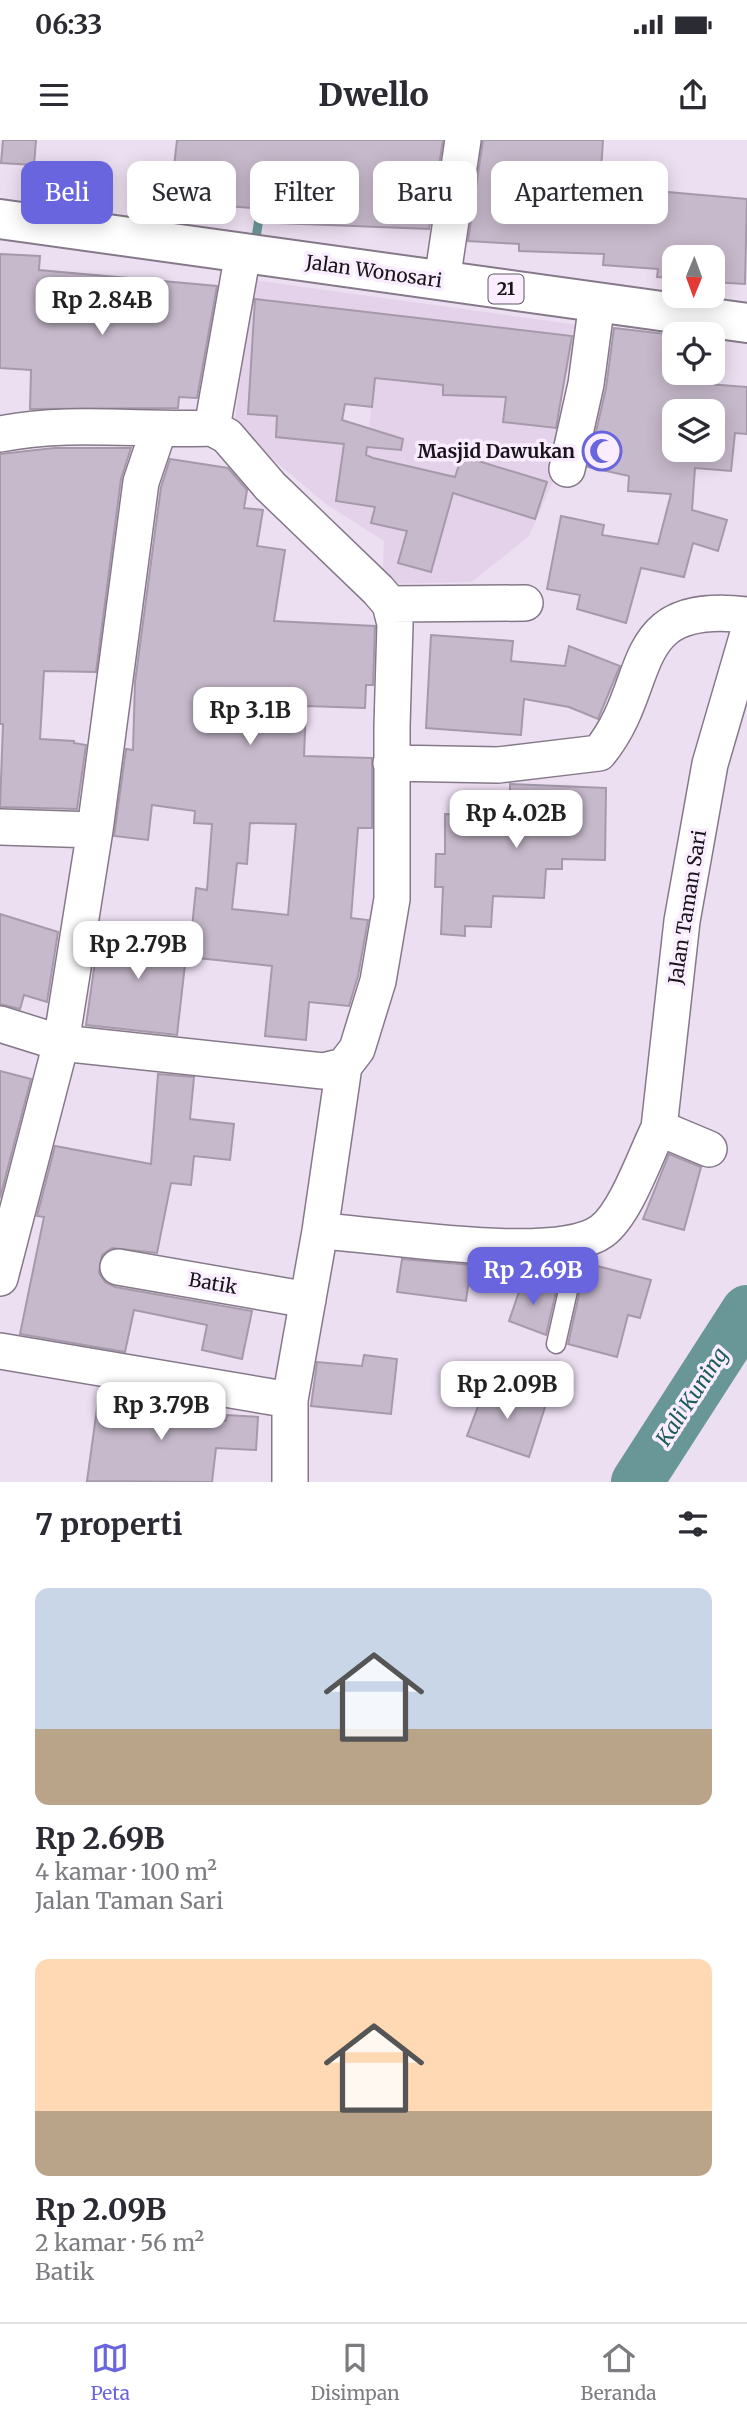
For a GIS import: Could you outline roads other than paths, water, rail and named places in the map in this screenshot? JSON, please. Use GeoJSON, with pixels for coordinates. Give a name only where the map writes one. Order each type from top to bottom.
{"type":"FeatureCollection","features":[{"type":"Feature","properties":{"kind":"highway","name":"Jalan Wonosari"},"geometry":{"type":"LineString","coordinates":[[0,219],[747,323]]}},
{"type":"Feature","properties":{"kind":"street"},"geometry":{"type":"LineString","coordinates":[[442,281],[463,140]]}},
{"type":"Feature","properties":{"kind":"street"},"geometry":{"type":"LineString","coordinates":[[212,428],[252,254]]}},
{"type":"Feature","properties":{"kind":"street"},"geometry":{"type":"LineString","coordinates":[[567,469],[586,384],[597,302]]}},
{"type":"Feature","properties":{"kind":"street"},"geometry":{"type":"LineString","coordinates":[[0,434],[19,430],[106,426],[212,428],[227,436],[270,486],[390,604],[395,624],[391,763],[393,899],[378,981],[357,1049],[344,1066],[325,1231],[307,1300],[290,1400],[289,1482]]}},
{"type":"Feature","properties":{"kind":"street"},"geometry":{"type":"LineString","coordinates":[[0,1278],[61,1043],[95,830],[141,482],[159,429]]}},
{"type":"Feature","properties":{"kind":"street"},"geometry":{"type":"LineString","coordinates":[[390,604],[525,603]]}},
{"type":"Feature","properties":{"kind":"street"},"geometry":{"type":"LineString","coordinates":[[391,763],[498,765],[599,753],[623,710],[652,643],[663,628],[700,612],[747,615]]}},
{"type":"Feature","properties":{"kind":"street","name":"Jalan Taman Sari"},"geometry":{"type":"LineString","coordinates":[[659,1128],[684,908],[710,764],[747,637]]}},
{"type":"Feature","properties":{"kind":"street"},"geometry":{"type":"LineString","coordinates":[[0,827],[95,830]]}},
{"type":"Feature","properties":{"kind":"street"},"geometry":{"type":"LineString","coordinates":[[0,1024],[61,1043],[323,1071],[344,1066]]}},
{"type":"Feature","properties":{"kind":"street"},"geometry":{"type":"LineString","coordinates":[[325,1231],[472,1245],[579,1242],[603,1231],[617,1211],[659,1128],[709,1149]]}},
{"type":"Feature","properties":{"kind":"street","name":"Batik"},"geometry":{"type":"LineString","coordinates":[[118,1267],[307,1300]]}},
{"type":"Feature","properties":{"kind":"street"},"geometry":{"type":"LineString","coordinates":[[0,1351],[290,1400]]}},
{"type":"Feature","properties":{"kind":"lane"},"geometry":{"type":"LineString","coordinates":[[556,1344],[579,1242]]}},
{"type":"Feature","properties":{"kind":"waterway"},"geometry":{"type":"LineString","coordinates":[[255,244],[258,224]]}},
{"type":"Feature","properties":{"kind":"waterway","name":"Kali Kuning"},"geometry":{"type":"LineString","coordinates":[[637,1482],[747,1311]]}},
{"type":"Feature","properties":{"kind":"place","name":"Masjid Dawukan"},"geometry":{"type":"Point","coordinates":[602,451]}}]}
